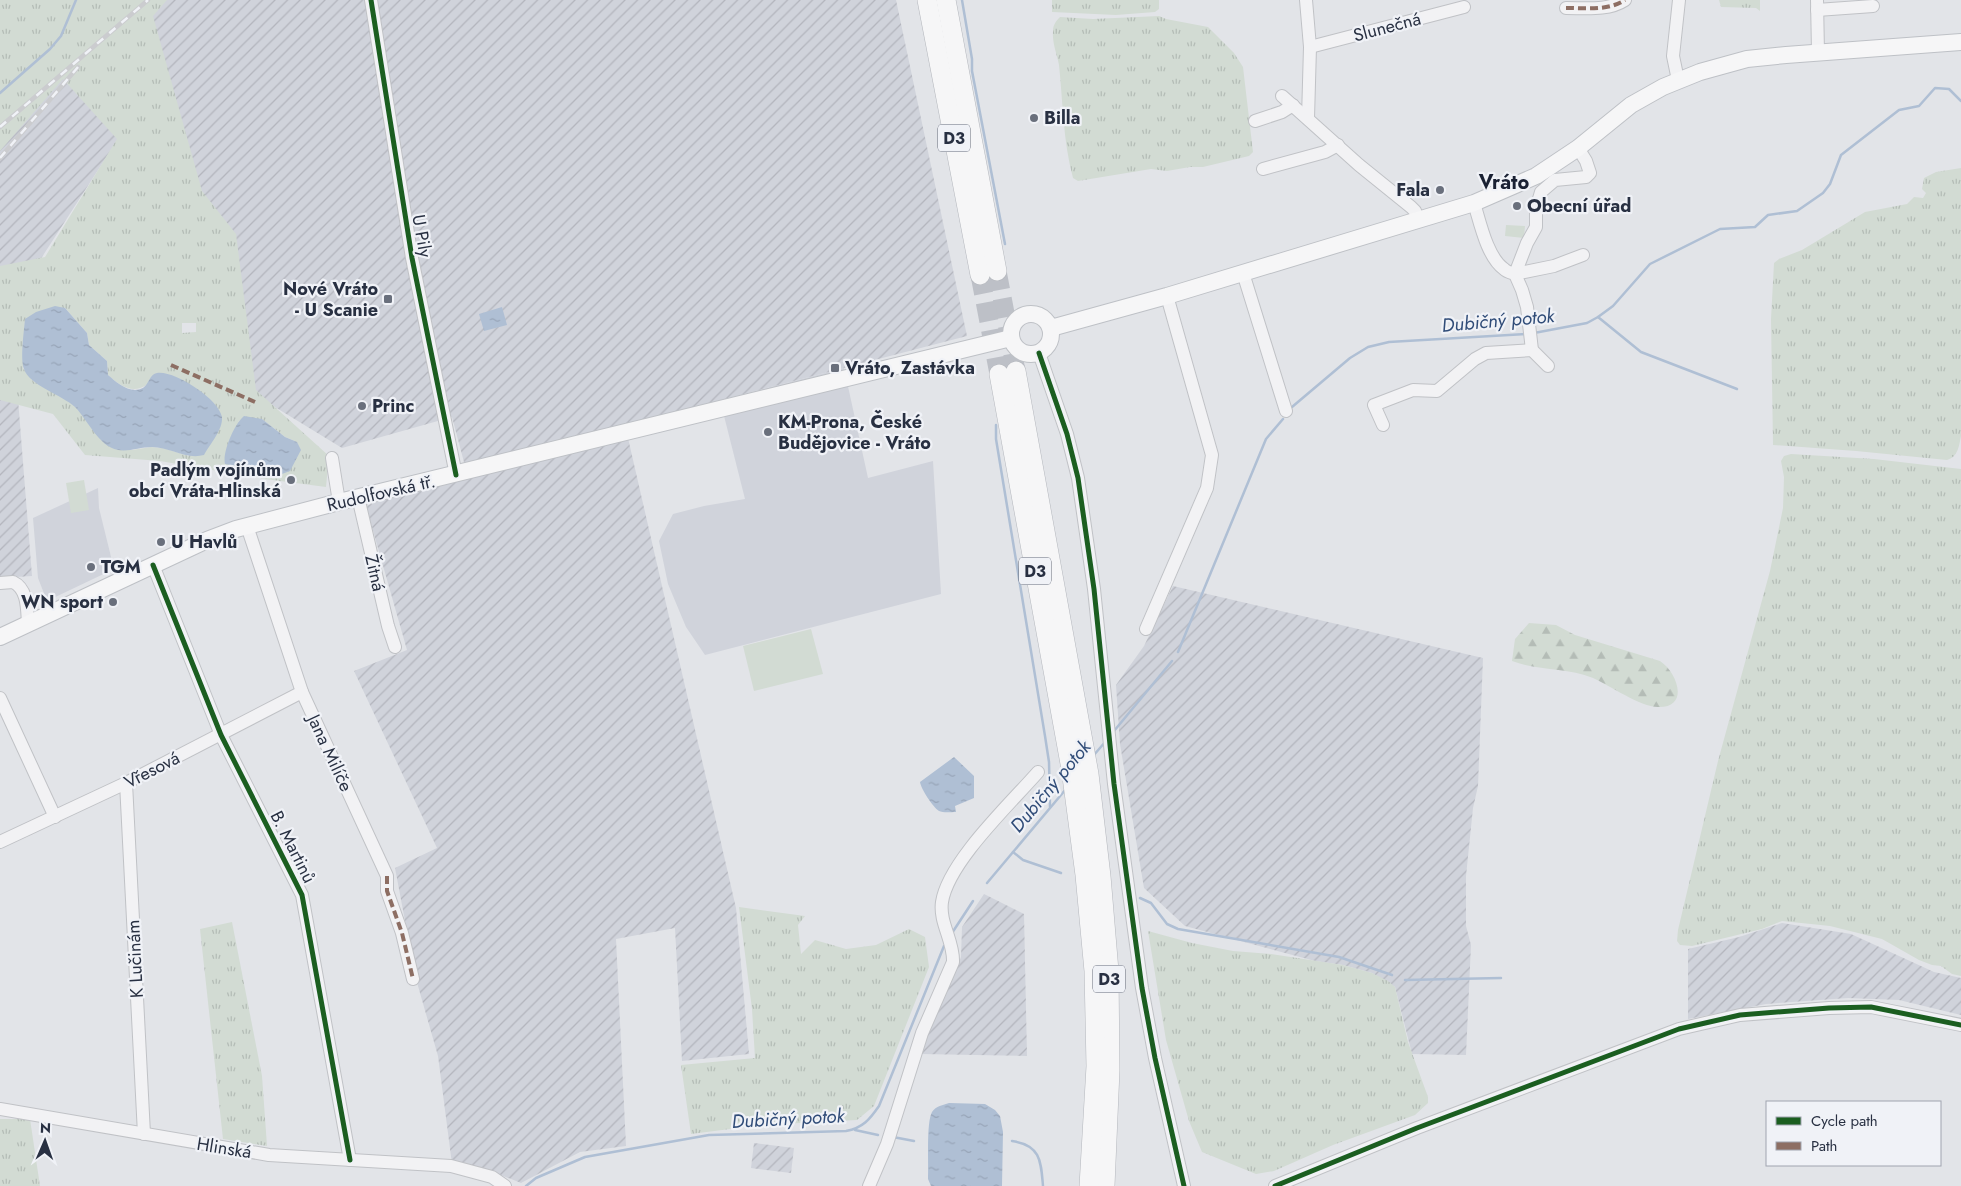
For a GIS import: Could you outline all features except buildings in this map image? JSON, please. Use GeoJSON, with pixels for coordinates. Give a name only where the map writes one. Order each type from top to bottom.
{"type":"FeatureCollection","features":[{"type":"Feature","properties":{"kind":"highway","name":"D3"},"geometry":{"type":"LineString","coordinates":[[927,0],[989,273],[946,0]]}},
{"type":"Feature","properties":{"kind":"highway","name":"D3"},"geometry":{"type":"LineString","coordinates":[[1089,1186],[1096,1066],[1094,971],[1075,791],[1080,771],[1085,752],[1008,373],[1080,771],[1101,876],[1109,971],[1110,1070],[1105,1186]]}},
{"type":"Feature","properties":{"kind":"main road"},"geometry":{"type":"LineString","coordinates":[[1051,328],[1167,296],[1474,203],[1536,176],[1578,148],[1631,105],[1678,80],[1700,72],[1747,59],[1961,42]]}},
{"type":"Feature","properties":{"kind":"main road"},"geometry":{"type":"LineString","coordinates":[[1037,314],[1048,322],[1051,328],[1052,334],[1048,346],[1039,353],[1025,353],[1019,350],[1011,338],[1013,325],[1023,315],[1037,314]]}},
{"type":"Feature","properties":{"kind":"main road","name":"Rudolfovská tř."},"geometry":{"type":"LineString","coordinates":[[0,637],[206,540],[247,526],[358,497],[456,475],[1011,338]]}},
{"type":"Feature","properties":{"kind":"street","name":"U Pily"},"geometry":{"type":"LineString","coordinates":[[371,0],[410,249],[456,475]]}},
{"type":"Feature","properties":{"kind":"street"},"geometry":{"type":"LineString","coordinates":[[1306,0],[1310,48],[1308,118]]}},
{"type":"Feature","properties":{"kind":"street"},"geometry":{"type":"LineString","coordinates":[[1566,8],[1605,4],[1617,5],[1625,0]]}},
{"type":"Feature","properties":{"kind":"street"},"geometry":{"type":"LineString","coordinates":[[1678,80],[1673,56],[1679,0]]}},
{"type":"Feature","properties":{"kind":"street"},"geometry":{"type":"LineString","coordinates":[[1818,52],[1817,5],[1873,6]]}},
{"type":"Feature","properties":{"kind":"street","name":"Slunečná"},"geometry":{"type":"LineString","coordinates":[[1310,48],[1464,7]]}},
{"type":"Feature","properties":{"kind":"street"},"geometry":{"type":"LineString","coordinates":[[1282,96],[1291,107],[1308,118],[1411,207],[1419,221]]}},
{"type":"Feature","properties":{"kind":"street"},"geometry":{"type":"LineString","coordinates":[[1255,121],[1291,107]]}},
{"type":"Feature","properties":{"kind":"street"},"geometry":{"type":"LineString","coordinates":[[1263,169],[1325,152],[1338,145]]}},
{"type":"Feature","properties":{"kind":"street"},"geometry":{"type":"LineString","coordinates":[[1548,366],[1530,339],[1527,307],[1515,274],[1536,227],[1536,209],[1541,192],[1555,180],[1586,177],[1590,173],[1586,160],[1578,148]]}},
{"type":"Feature","properties":{"kind":"street"},"geometry":{"type":"LineString","coordinates":[[1474,203],[1482,230],[1494,258],[1504,269],[1515,274],[1554,266],[1583,255]]}},
{"type":"Feature","properties":{"kind":"street"},"geometry":{"type":"LineString","coordinates":[[1243,273],[1286,411]]}},
{"type":"Feature","properties":{"kind":"street"},"geometry":{"type":"LineString","coordinates":[[1146,630],[1207,488],[1212,455],[1167,296]]}},
{"type":"Feature","properties":{"kind":"street"},"geometry":{"type":"LineString","coordinates":[[1384,425],[1374,405],[1413,390],[1437,391],[1475,359],[1486,353],[1530,339]]}},
{"type":"Feature","properties":{"kind":"street"},"geometry":{"type":"LineString","coordinates":[[1039,353],[1068,434],[1078,478],[1094,589],[1107,723],[1142,988],[1155,1058],[1184,1186]]}},
{"type":"Feature","properties":{"kind":"street"},"geometry":{"type":"LineString","coordinates":[[332,458],[338,502]]}},
{"type":"Feature","properties":{"kind":"street","name":"Žitná"},"geometry":{"type":"LineString","coordinates":[[358,497],[388,626],[395,647]]}},
{"type":"Feature","properties":{"kind":"street","name":"Jana Milíče"},"geometry":{"type":"LineString","coordinates":[[247,526],[302,692],[388,876],[387,890],[402,933],[413,979]]}},
{"type":"Feature","properties":{"kind":"street","name":"B. Martinů"},"geometry":{"type":"LineString","coordinates":[[152,565],[221,735],[302,895],[350,1160]]}},
{"type":"Feature","properties":{"kind":"street"},"geometry":{"type":"LineString","coordinates":[[0,583],[13,582],[22,589],[28,624]]}},
{"type":"Feature","properties":{"kind":"street","name":"Vřesová"},"geometry":{"type":"LineString","coordinates":[[0,842],[126,784],[302,692]]}},
{"type":"Feature","properties":{"kind":"street"},"geometry":{"type":"LineString","coordinates":[[0,698],[55,817]]}},
{"type":"Feature","properties":{"kind":"street"},"geometry":{"type":"LineString","coordinates":[[869,1186],[887,1144],[922,1033],[953,962],[953,952],[944,928],[942,904],[948,882],[972,846],[1038,772]]}},
{"type":"Feature","properties":{"kind":"street","name":"K Lučinám"},"geometry":{"type":"LineString","coordinates":[[126,784],[144,1134]]}},
{"type":"Feature","properties":{"kind":"street"},"geometry":{"type":"LineString","coordinates":[[1275,1186],[1417,1128],[1679,1029],[1740,1015],[1829,1008],[1871,1007],[1961,1025]]}},
{"type":"Feature","properties":{"kind":"street","name":"Hlinská"},"geometry":{"type":"LineString","coordinates":[[0,1109],[269,1155],[451,1166],[492,1177],[505,1186]]}},
{"type":"Feature","properties":{"kind":"shaded area"},"geometry":{"type":"Polygon","coordinates":[[[0,0],[896,0],[967,336],[625,425],[736,908],[749,1054],[682,1061],[675,928],[616,939],[626,1146],[580,1152],[521,1183],[483,1168],[452,1164],[438,1056],[416,979],[395,868],[437,848],[354,671],[407,650],[366,506],[465,466],[452,417],[342,448],[247,390],[111,150],[33,271],[0,270],[0,0]]]}},
{"type":"Feature","properties":{"kind":"shaded area"},"geometry":{"type":"Polygon","coordinates":[[[844,368],[868,478],[933,461],[941,594],[705,655],[686,627],[668,584],[659,541],[673,514],[704,506],[745,499],[720,400],[844,368]]]}},
{"type":"Feature","properties":{"kind":"shaded area"},"geometry":{"type":"Polygon","coordinates":[[[0,386],[18,399],[32,576],[0,578],[0,386]]]}},
{"type":"Feature","properties":{"kind":"shaded area"},"geometry":{"type":"Polygon","coordinates":[[[98,488],[99,508],[114,569],[47,601],[38,578],[33,518],[98,488]]]}},
{"type":"Feature","properties":{"kind":"shaded area"},"geometry":{"type":"Polygon","coordinates":[[[1173,586],[1483,658],[1478,786],[1473,808],[1466,876],[1466,926],[1471,945],[1466,1055],[1412,1054],[1395,987],[1372,973],[1343,965],[1315,961],[1185,926],[1144,888],[1120,744],[1116,685],[1144,646],[1173,586]]]}},
{"type":"Feature","properties":{"kind":"shaded area"},"geometry":{"type":"Polygon","coordinates":[[[984,894],[1024,914],[1027,1056],[920,1054],[961,957],[962,927],[984,894]]]}},
{"type":"Feature","properties":{"kind":"shaded area"},"geometry":{"type":"Polygon","coordinates":[[[1782,923],[1851,934],[1934,972],[1961,978],[1961,1015],[1899,1000],[1848,998],[1766,1004],[1688,1019],[1688,949],[1739,937],[1782,923]]]}},
{"type":"Feature","properties":{"kind":"shaded area"},"geometry":{"type":"Polygon","coordinates":[[[754,1143],[794,1148],[791,1173],[751,1168],[754,1143]]]}},
{"type":"Feature","properties":{"kind":"green space"},"geometry":{"type":"Polygon","coordinates":[[[0,0],[167,0],[153,16],[202,191],[236,234],[256,390],[329,456],[326,487],[265,479],[160,461],[85,455],[53,414],[0,400],[0,266],[45,257],[117,139],[63,79],[0,151],[0,0]],[[65,308],[25,320],[23,368],[33,381],[60,395],[76,407],[105,443],[132,450],[151,447],[163,448],[189,456],[148,384],[137,389],[127,388],[117,383],[108,375],[107,361],[89,345],[87,333],[65,308]],[[182,323],[182,333],[196,332],[196,323],[182,323]],[[262,419],[238,421],[297,442],[285,437],[262,419]]]}},
{"type":"Feature","properties":{"kind":"green space"},"geometry":{"type":"Polygon","coordinates":[[[1052,0],[1159,0],[1159,9],[1155,12],[1116,15],[1052,12],[1052,0]]]}},
{"type":"Feature","properties":{"kind":"green space"},"geometry":{"type":"Polygon","coordinates":[[[1719,0],[1760,0],[1760,11],[1756,8],[1721,7],[1719,0]]]}},
{"type":"Feature","properties":{"kind":"green space"},"geometry":{"type":"Polygon","coordinates":[[[1159,16],[1208,27],[1234,53],[1243,67],[1253,152],[1249,156],[1203,167],[1167,171],[1151,169],[1078,181],[1073,178],[1067,150],[1059,65],[1053,40],[1055,23],[1060,17],[1093,19],[1159,16]]]}},
{"type":"Feature","properties":{"kind":"green space"},"geometry":{"type":"Polygon","coordinates":[[[1961,168],[1961,436],[1956,454],[1947,460],[1773,445],[1771,319],[1774,263],[1779,259],[1802,250],[1865,212],[1907,204],[1914,197],[1923,198],[1926,193],[1922,189],[1924,178],[1936,172],[1961,168]]]}},
{"type":"Feature","properties":{"kind":"green space"},"geometry":{"type":"Polygon","coordinates":[[[1506,225],[1525,226],[1524,238],[1505,236],[1506,225]]]}},
{"type":"Feature","properties":{"kind":"green space"},"geometry":{"type":"Polygon","coordinates":[[[1791,454],[1874,459],[1961,469],[1961,976],[1952,974],[1941,966],[1919,960],[1882,939],[1830,926],[1782,921],[1762,929],[1692,946],[1680,945],[1677,941],[1718,761],[1770,571],[1783,508],[1784,477],[1781,461],[1784,456],[1791,454]]]}},
{"type":"Feature","properties":{"kind":"green space"},"geometry":{"type":"Polygon","coordinates":[[[84,480],[89,510],[71,513],[66,483],[84,480]]]}},
{"type":"Feature","properties":{"kind":"green space"},"geometry":{"type":"Polygon","coordinates":[[[1529,623],[1556,625],[1575,635],[1660,661],[1671,673],[1678,688],[1675,701],[1669,705],[1652,706],[1635,700],[1593,678],[1512,661],[1515,639],[1529,623]]]}},
{"type":"Feature","properties":{"kind":"green space"},"geometry":{"type":"Polygon","coordinates":[[[811,629],[823,674],[754,691],[743,646],[811,629]]]}},
{"type":"Feature","properties":{"kind":"green space"},"geometry":{"type":"Polygon","coordinates":[[[739,907],[805,916],[798,925],[801,954],[815,940],[846,949],[876,945],[909,929],[925,937],[929,967],[874,1106],[857,1120],[761,1125],[691,1134],[681,1065],[755,1058],[752,1009],[739,907]]]}},
{"type":"Feature","properties":{"kind":"green space"},"geometry":{"type":"Polygon","coordinates":[[[232,922],[262,1076],[267,1146],[223,1139],[200,929],[232,922]]]}},
{"type":"Feature","properties":{"kind":"green space"},"geometry":{"type":"Polygon","coordinates":[[[1148,931],[1192,943],[1233,951],[1271,954],[1343,965],[1372,973],[1388,981],[1395,987],[1408,1042],[1428,1097],[1428,1103],[1415,1115],[1333,1145],[1274,1171],[1256,1174],[1202,1152],[1189,1121],[1166,1040],[1148,931]]]}},
{"type":"Feature","properties":{"kind":"green space"},"geometry":{"type":"Polygon","coordinates":[[[0,1119],[30,1119],[40,1186],[0,1186],[0,1119]]]}},
{"type":"Feature","properties":{"kind":"water"},"geometry":{"type":"Polygon","coordinates":[[[55,306],[65,308],[87,333],[89,345],[107,361],[108,375],[120,385],[131,390],[140,389],[146,385],[154,374],[165,373],[195,387],[213,402],[219,410],[222,422],[204,455],[184,455],[152,447],[130,450],[111,448],[99,438],[75,407],[39,385],[27,375],[22,359],[25,319],[36,312],[55,306]]]}},
{"type":"Feature","properties":{"kind":"water"},"geometry":{"type":"Polygon","coordinates":[[[502,307],[507,325],[484,331],[479,314],[502,307]]]}},
{"type":"Feature","properties":{"kind":"water"},"geometry":{"type":"Polygon","coordinates":[[[244,416],[262,419],[285,437],[297,442],[301,450],[290,471],[282,474],[225,464],[225,452],[230,438],[244,416]]]}},
{"type":"Feature","properties":{"kind":"water"},"geometry":{"type":"Polygon","coordinates":[[[954,757],[974,776],[974,798],[955,806],[956,812],[941,812],[931,802],[920,782],[954,757]]]}},
{"type":"Feature","properties":{"kind":"water"},"geometry":{"type":"Polygon","coordinates":[[[949,1103],[985,1104],[995,1110],[1000,1116],[1003,1132],[1002,1186],[931,1186],[928,1179],[930,1117],[936,1108],[949,1103]]]}},
{"type":"Feature","properties":{"kind":"waterway"},"geometry":{"type":"LineString","coordinates":[[0,93],[50,49],[61,36],[76,0]]}},
{"type":"Feature","properties":{"kind":"waterway"},"geometry":{"type":"LineString","coordinates":[[962,0],[972,59],[972,71],[1005,244]]}},
{"type":"Feature","properties":{"kind":"waterway","name":"Dubičný potok"},"geometry":{"type":"LineString","coordinates":[[1534,333],[1587,323],[1598,317],[1613,306],[1650,264],[1720,229],[1755,227],[1768,215],[1797,211],[1823,193],[1830,184],[1841,155],[1899,110],[1919,106],[1935,88],[1949,89],[1961,101]]}},
{"type":"Feature","properties":{"kind":"waterway"},"geometry":{"type":"LineString","coordinates":[[1598,317],[1641,352],[1737,389]]}},
{"type":"Feature","properties":{"kind":"waterway","name":"Dubičný potok"},"geometry":{"type":"LineString","coordinates":[[1292,407],[1350,358],[1368,347],[1389,342],[1526,334]]}},
{"type":"Feature","properties":{"kind":"waterway","name":"Dubičný potok"},"geometry":{"type":"LineString","coordinates":[[1178,652],[1266,439],[1283,419]]}},
{"type":"Feature","properties":{"kind":"waterway"},"geometry":{"type":"LineString","coordinates":[[996,425],[996,439],[1049,762],[1050,807]]}},
{"type":"Feature","properties":{"kind":"waterway","name":"Dubičný potok"},"geometry":{"type":"LineString","coordinates":[[1114,731],[1172,661]]}},
{"type":"Feature","properties":{"kind":"waterway","name":"Dubičný potok"},"geometry":{"type":"LineString","coordinates":[[1093,756],[1106,741]]}},
{"type":"Feature","properties":{"kind":"waterway","name":"Dubičný potok"},"geometry":{"type":"LineString","coordinates":[[987,883],[1066,789]]}},
{"type":"Feature","properties":{"kind":"waterway"},"geometry":{"type":"LineString","coordinates":[[1013,852],[1023,860],[1061,873]]}},
{"type":"Feature","properties":{"kind":"waterway"},"geometry":{"type":"LineString","coordinates":[[1140,898],[1151,903],[1167,924],[1178,929],[1339,957],[1392,975]]}},
{"type":"Feature","properties":{"kind":"waterway","name":"Dubičný potok"},"geometry":{"type":"LineString","coordinates":[[952,933],[973,901]]}},
{"type":"Feature","properties":{"kind":"waterway","name":"Dubičný potok"},"geometry":{"type":"LineString","coordinates":[[526,1186],[536,1178],[585,1157],[709,1135],[846,1131],[862,1125],[879,1106],[944,946]]}},
{"type":"Feature","properties":{"kind":"waterway"},"geometry":{"type":"LineString","coordinates":[[1405,980],[1501,978]]}},
{"type":"Feature","properties":{"kind":"waterway"},"geometry":{"type":"LineString","coordinates":[[855,1130],[878,1135]]}},
{"type":"Feature","properties":{"kind":"waterway"},"geometry":{"type":"LineString","coordinates":[[893,1137],[914,1141]]}},
{"type":"Feature","properties":{"kind":"waterway"},"geometry":{"type":"LineString","coordinates":[[1012,1141],[1029,1146],[1038,1156],[1043,1186]]}},
{"type":"Feature","properties":{"kind":"tunnel"},"geometry":{"type":"LineString","coordinates":[[997,271],[1016,371]]}},
{"type":"Feature","properties":{"kind":"tunnel"},"geometry":{"type":"LineString","coordinates":[[980,275],[999,374]]}},
{"type":"Feature","properties":{"kind":"railway"},"geometry":{"type":"LineString","coordinates":[[0,127],[148,0]]}},
{"type":"Feature","properties":{"kind":"railway"},"geometry":{"type":"LineString","coordinates":[[0,158],[78,67]]}},
{"type":"Feature","properties":{"kind":"marked path"},"geometry":{"type":"LineString","coordinates":[[1566,8],[1604,7],[1618,4],[1625,0]]}},
{"type":"Feature","properties":{"kind":"marked path"},"geometry":{"type":"LineString","coordinates":[[171,365],[255,402]]}},
{"type":"Feature","properties":{"kind":"marked path"},"geometry":{"type":"LineString","coordinates":[[387,876],[387,891],[402,933],[413,979]]}},
{"type":"Feature","properties":{"kind":"cycle path"},"geometry":{"type":"LineString","coordinates":[[371,0],[412,258],[456,475]]}},
{"type":"Feature","properties":{"kind":"cycle path"},"geometry":{"type":"LineString","coordinates":[[1039,353],[1067,434],[1078,478],[1094,589],[1114,784],[1142,988],[1155,1058],[1184,1186]]}},
{"type":"Feature","properties":{"kind":"cycle path"},"geometry":{"type":"LineString","coordinates":[[153,565],[221,735],[302,895],[350,1160]]}},
{"type":"Feature","properties":{"kind":"cycle path"},"geometry":{"type":"LineString","coordinates":[[1275,1186],[1417,1128],[1679,1029],[1740,1015],[1829,1008],[1871,1007],[1961,1025]]}},
{"type":"Feature","properties":{"kind":"place","name":"Billa"},"geometry":{"type":"Point","coordinates":[1034,118]}},
{"type":"Feature","properties":{"kind":"place","name":"Fala"},"geometry":{"type":"Point","coordinates":[1440,190]}},
{"type":"Feature","properties":{"kind":"place","name":"Obecní úřad"},"geometry":{"type":"Point","coordinates":[1517,206]}},
{"type":"Feature","properties":{"kind":"place","name":"Nové Vráto - U Scanie"},"geometry":{"type":"Point","coordinates":[388,299]}},
{"type":"Feature","properties":{"kind":"place","name":"Vráto, Zastávka"},"geometry":{"type":"Point","coordinates":[835,368]}},
{"type":"Feature","properties":{"kind":"place","name":"Princ"},"geometry":{"type":"Point","coordinates":[362,406]}},
{"type":"Feature","properties":{"kind":"place","name":"KM-Prona, České Budějovice - Vráto"},"geometry":{"type":"Point","coordinates":[768,432]}},
{"type":"Feature","properties":{"kind":"place","name":"Padlým vojínům obcí Vráta-Hlinská"},"geometry":{"type":"Point","coordinates":[291,480]}},
{"type":"Feature","properties":{"kind":"place","name":"U Havlů"},"geometry":{"type":"Point","coordinates":[161,542]}},
{"type":"Feature","properties":{"kind":"place","name":"TGM"},"geometry":{"type":"Point","coordinates":[91,567]}},
{"type":"Feature","properties":{"kind":"place","name":"WN sport"},"geometry":{"type":"Point","coordinates":[113,602]}},
{"type":"Feature","properties":{"kind":"district","name":"Vráto"},"geometry":{"type":"Point","coordinates":[1504,182]}}]}
